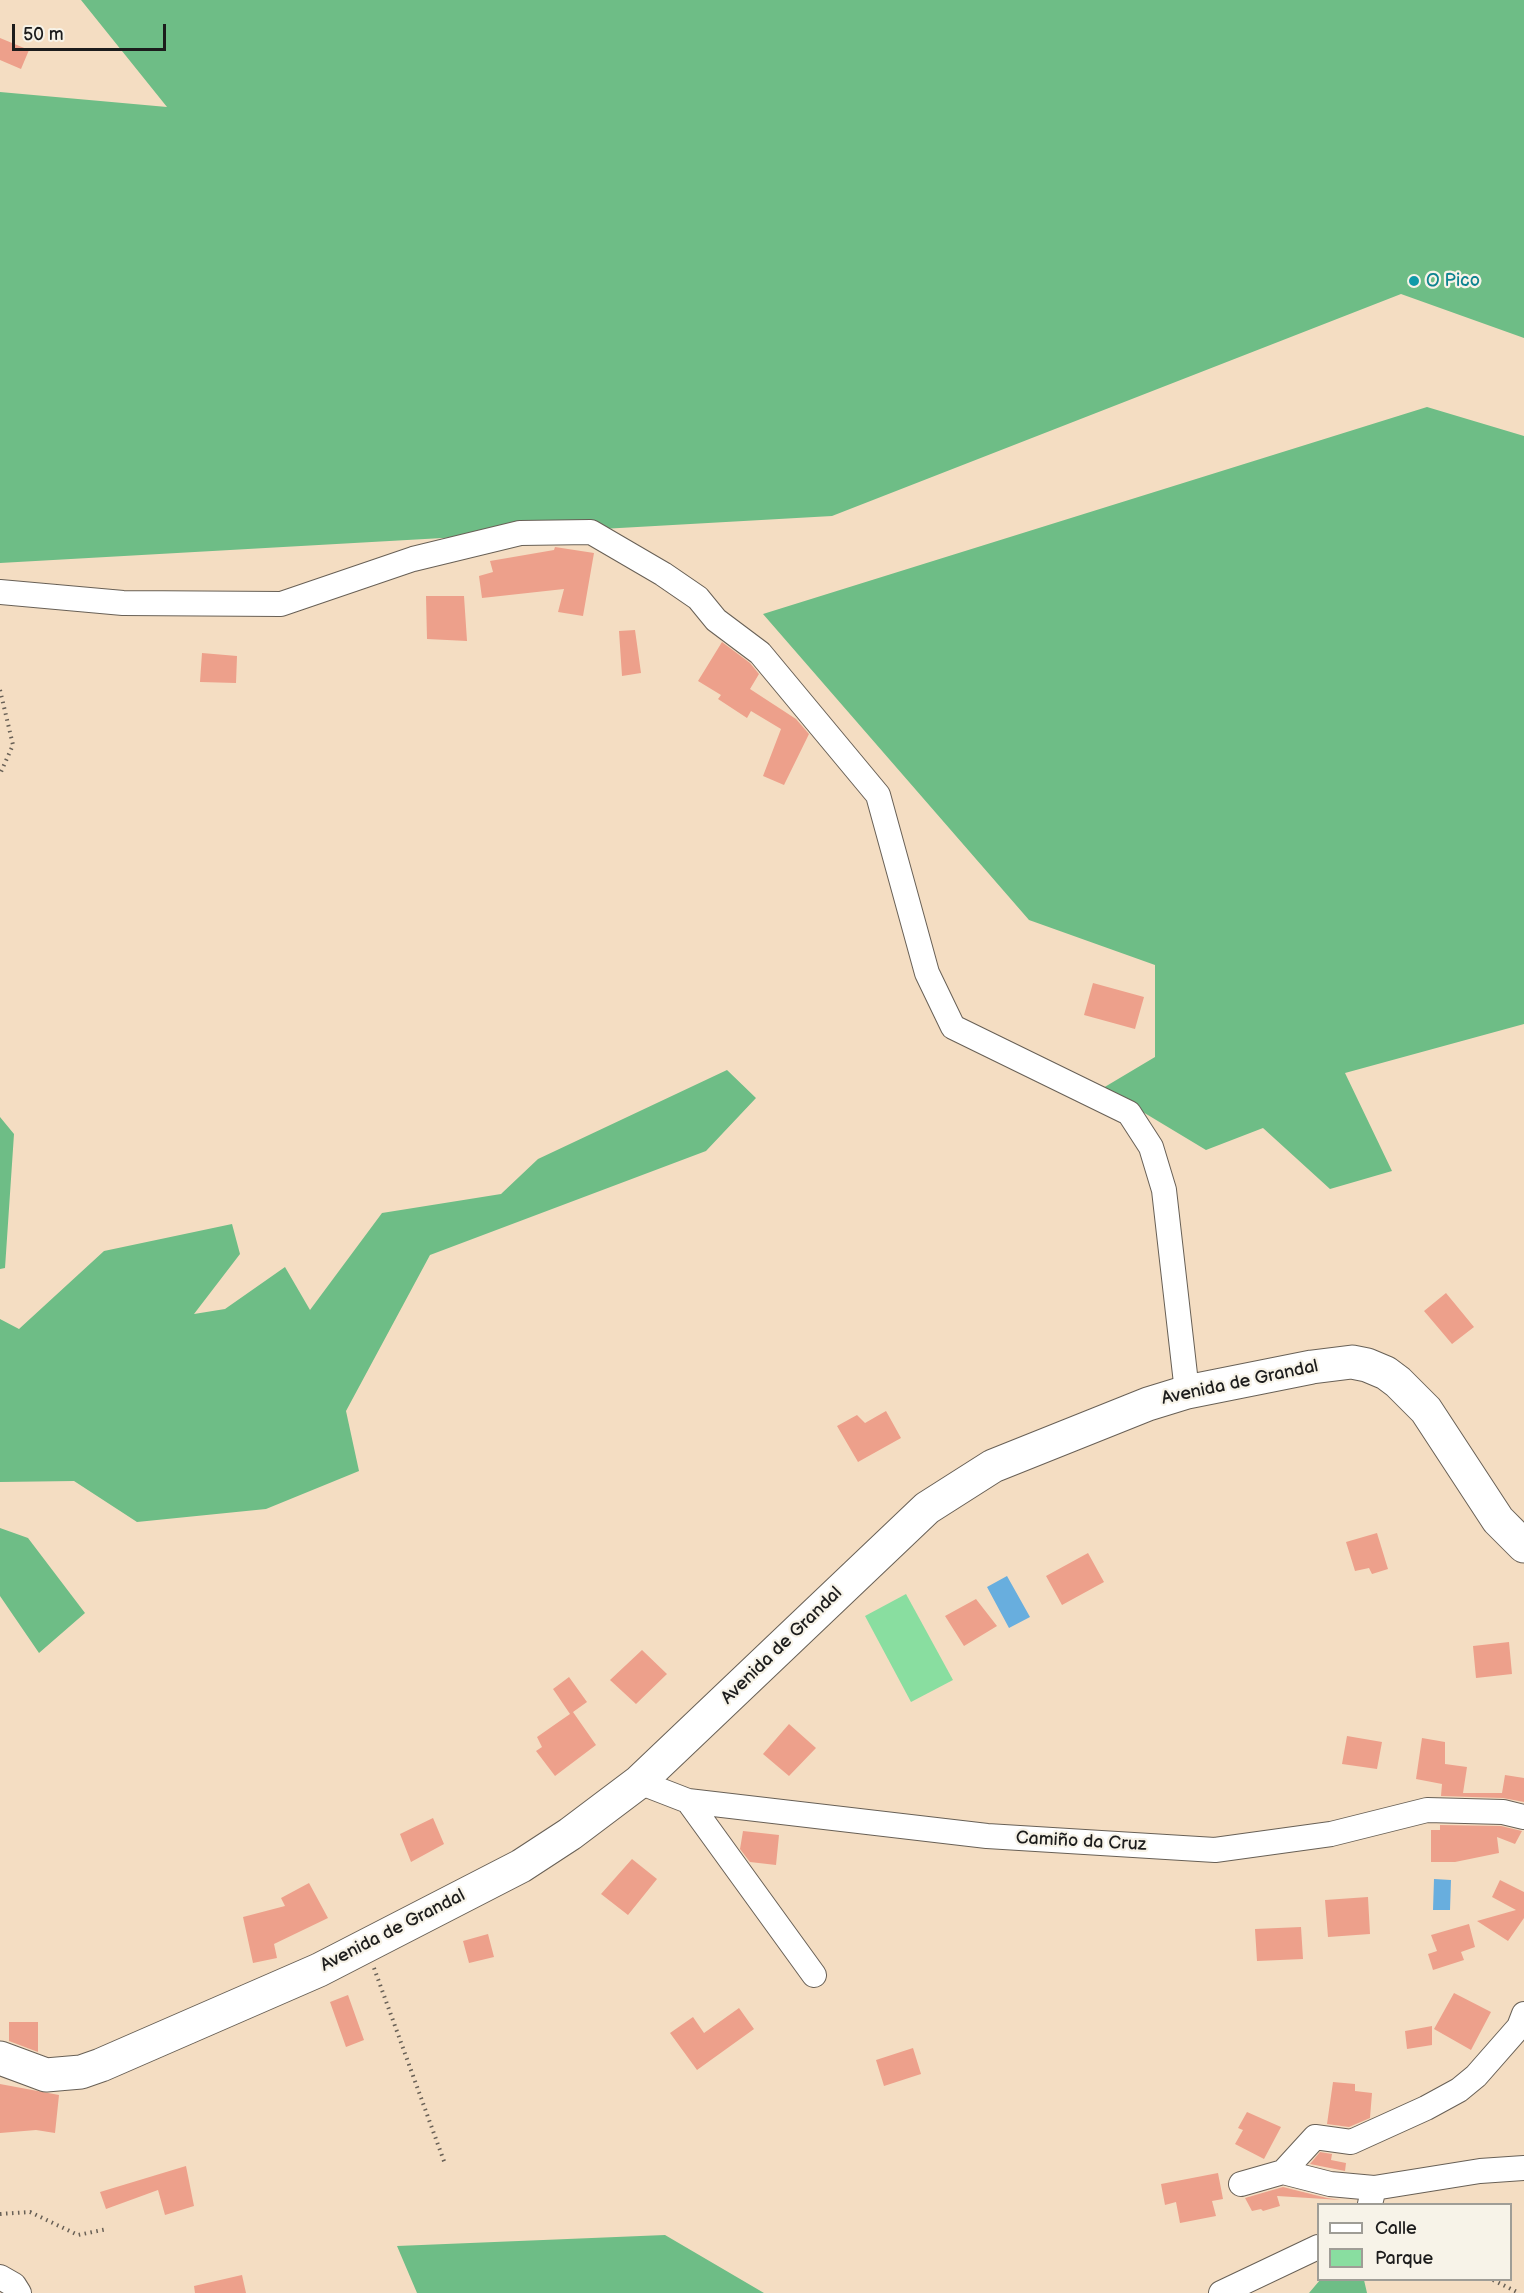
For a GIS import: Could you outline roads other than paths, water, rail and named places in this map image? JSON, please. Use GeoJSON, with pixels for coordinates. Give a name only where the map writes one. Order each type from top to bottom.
{"type":"FeatureCollection","features":[{"type":"Feature","properties":{"kind":"street"},"geometry":{"type":"LineString","coordinates":[[0,592],[123,603],[281,604],[413,559],[520,534],[591,532],[663,574],[698,598],[716,620],[759,653],[878,795],[927,973],[953,1027],[1129,1113],[1151,1147],[1164,1190],[1187,1392]]}},
{"type":"Feature","properties":{"kind":"street","name":"Avenida de Grandal"},"geometry":{"type":"LineString","coordinates":[[0,2058],[46,2075],[81,2072],[319,1970],[521,1866],[570,1834],[639,1782],[927,1508],[993,1466],[1148,1404],[1187,1392],[1331,1364],[1352,1362],[1386,1373],[1426,1410],[1498,1520],[1524,1546]]}},
{"type":"Feature","properties":{"kind":"street","name":"Camiño da Cruz"},"geometry":{"type":"LineString","coordinates":[[639,1782],[688,1801],[987,1836],[1215,1850],[1331,1834],[1427,1810],[1503,1812],[1524,1817]]}},
{"type":"Feature","properties":{"kind":"street"},"geometry":{"type":"LineString","coordinates":[[688,1801],[814,1975]]}},
{"type":"Feature","properties":{"kind":"street"},"geometry":{"type":"LineString","coordinates":[[1283,2172],[1315,2137],[1351,2142],[1426,2108],[1459,2090],[1476,2076],[1519,2027],[1524,2014]]}},
{"type":"Feature","properties":{"kind":"street"},"geometry":{"type":"LineString","coordinates":[[1242,2184],[1283,2172],[1372,2196],[1480,2171],[1524,2168]]}},
{"type":"Feature","properties":{"kind":"street"},"geometry":{"type":"LineString","coordinates":[[1221,2293],[1317,2247]]}},
{"type":"Feature","properties":{"kind":"street"},"geometry":{"type":"LineString","coordinates":[[0,2277],[14,2284],[19,2293]]}},
{"type":"Feature","properties":{"kind":"water"},"geometry":{"type":"Polygon","coordinates":[[[1007,1576],[1030,1617],[1009,1628],[987,1587],[1007,1576]]]}},
{"type":"Feature","properties":{"kind":"water"},"geometry":{"type":"Polygon","coordinates":[[[1434,1879],[1451,1880],[1450,1910],[1433,1910],[1434,1879]]]}},
{"type":"Feature","properties":{"kind":"place","name":"O Pico"},"geometry":{"type":"Point","coordinates":[1414,281]}}]}
